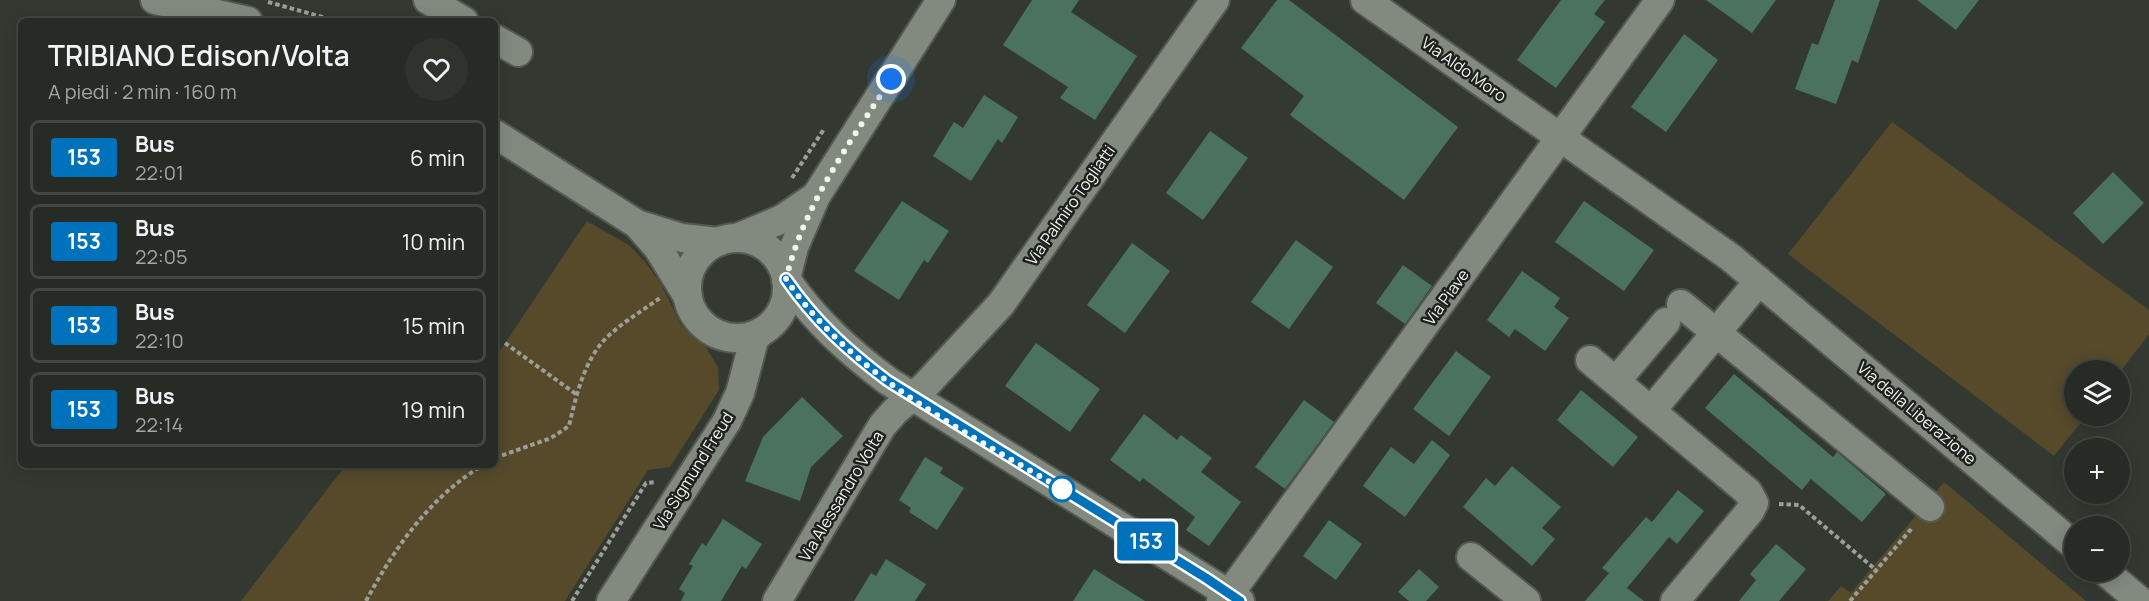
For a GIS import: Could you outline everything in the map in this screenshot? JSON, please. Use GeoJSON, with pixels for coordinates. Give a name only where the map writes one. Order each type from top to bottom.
{"type":"FeatureCollection","features":[{"type":"Feature","properties":{"kind":"street"},"geometry":{"type":"LineString","coordinates":[[155,0],[191,6],[237,18]]}},
{"type":"Feature","properties":{"kind":"street"},"geometry":{"type":"LineString","coordinates":[[428,0],[459,18]]}},
{"type":"Feature","properties":{"kind":"street"},"geometry":{"type":"LineString","coordinates":[[764,330],[784,306],[786,279],[794,247],[816,196],[941,0]]}},
{"type":"Feature","properties":{"kind":"street","name":"Via Palmiro Togliatti"},"geometry":{"type":"LineString","coordinates":[[911,397],[924,387],[1001,303],[1215,0]]}},
{"type":"Feature","properties":{"kind":"street","name":"Via Aldo Moro"},"geometry":{"type":"LineString","coordinates":[[1365,0],[1562,138]]}},
{"type":"Feature","properties":{"kind":"street","name":"Via Piave"},"geometry":{"type":"LineString","coordinates":[[1230,598],[1660,0]]}},
{"type":"Feature","properties":{"kind":"street"},"geometry":{"type":"LineString","coordinates":[[498,136],[637,224],[682,238],[752,240],[769,249],[779,260],[786,279],[813,315],[851,354],[911,397],[1230,598]]}},
{"type":"Feature","properties":{"kind":"street","name":"Via della Liberazione"},"geometry":{"type":"LineString","coordinates":[[1562,138],[1759,281],[2064,537]]}},
{"type":"Feature","properties":{"kind":"street"},"geometry":{"type":"LineString","coordinates":[[677,295],[687,283],[693,263],[704,250],[782,219],[816,196]]}},
{"type":"Feature","properties":{"kind":"street"},"geometry":{"type":"LineString","coordinates":[[637,224],[658,248],[677,295],[714,332],[735,338],[764,330],[797,330],[851,354]]}},
{"type":"Feature","properties":{"kind":"street"},"geometry":{"type":"LineString","coordinates":[[1651,411],[1759,281]]}},
{"type":"Feature","properties":{"kind":"street"},"geometry":{"type":"LineString","coordinates":[[1616,381],[1674,313],[1716,332],[1930,507]]}},
{"type":"Feature","properties":{"kind":"street","name":"Via Sigmund Freud"},"geometry":{"type":"LineString","coordinates":[[611,601],[735,405],[754,340],[764,330]]}},
{"type":"Feature","properties":{"kind":"street"},"geometry":{"type":"LineString","coordinates":[[1590,360],[1748,492],[1754,503],[1750,511],[1675,601]]}},
{"type":"Feature","properties":{"kind":"street","name":"Via Alessandro Volta"},"geometry":{"type":"LineString","coordinates":[[777,601],[882,426],[911,397]]}},
{"type":"Feature","properties":{"kind":"street"},"geometry":{"type":"LineString","coordinates":[[1471,557],[1526,601]]}},
{"type":"Feature","properties":{"kind":"street"},"geometry":{"type":"LineString","coordinates":[[2118,582],[2140,601]]}},
{"type":"Feature","properties":{"kind":"path"},"geometry":{"type":"LineString","coordinates":[[260,0],[326,18]]}},
{"type":"Feature","properties":{"kind":"path"},"geometry":{"type":"LineString","coordinates":[[789,183],[826,125]]}},
{"type":"Feature","properties":{"kind":"path"},"geometry":{"type":"LineString","coordinates":[[498,457],[551,438],[569,426],[576,394],[592,358],[605,339],[677,295]]}},
{"type":"Feature","properties":{"kind":"path"},"geometry":{"type":"LineString","coordinates":[[505,343],[576,394]]}},
{"type":"Feature","properties":{"kind":"path"},"geometry":{"type":"LineString","coordinates":[[366,601],[416,523],[440,497],[479,468]]}},
{"type":"Feature","properties":{"kind":"path"},"geometry":{"type":"LineString","coordinates":[[572,601],[646,483],[688,480]]}},
{"type":"Feature","properties":{"kind":"path"},"geometry":{"type":"LineString","coordinates":[[1754,503],[1799,506],[1876,570]]}},
{"type":"Feature","properties":{"kind":"path"},"geometry":{"type":"LineString","coordinates":[[1850,601],[1930,507]]}},
{"type":"Feature","properties":{"kind":"shaded area"},"geometry":{"type":"Polygon","coordinates":[[[1892,122],[2149,310],[2149,334],[2129,360],[2064,360],[2064,426],[2078,426],[2068,438],[2064,438],[2064,444],[2054,456],[1788,254],[1892,122]]]}},
{"type":"Feature","properties":{"kind":"shaded area"},"geometry":{"type":"Polygon","coordinates":[[[587,221],[630,246],[646,263],[661,284],[681,325],[705,346],[718,367],[719,390],[670,467],[648,470],[565,601],[241,601],[344,468],[498,468],[498,354],[587,221]]]}},
{"type":"Feature","properties":{"kind":"shaded area"},"geometry":{"type":"Polygon","coordinates":[[[1944,482],[2086,601],[1828,601],[1841,586],[1851,593],[1944,482]]]}},
{"type":"Feature","properties":{"kind":"building"},"geometry":{"type":"Polygon","coordinates":[[[1032,0],[1079,0],[1071,12],[1137,56],[1095,120],[1060,98],[1068,87],[1003,45],[1032,0]]]}},
{"type":"Feature","properties":{"kind":"building"},"geometry":{"type":"Polygon","coordinates":[[[1277,0],[1289,0],[1458,127],[1404,200],[1290,115],[1304,96],[1241,48],[1277,0]]]}},
{"type":"Feature","properties":{"kind":"building"},"geometry":{"type":"Polygon","coordinates":[[[1561,0],[1605,0],[1594,14],[1605,22],[1556,88],[1517,60],[1561,0]]]}},
{"type":"Feature","properties":{"kind":"building"},"geometry":{"type":"Polygon","coordinates":[[[1706,0],[1776,0],[1752,33],[1706,0]]]}},
{"type":"Feature","properties":{"kind":"building"},"geometry":{"type":"Polygon","coordinates":[[[1835,0],[1880,0],[1858,63],[1852,60],[1836,104],[1795,89],[1812,43],[1818,45],[1835,0]]]}},
{"type":"Feature","properties":{"kind":"building"},"geometry":{"type":"Polygon","coordinates":[[[1917,0],[1979,0],[1956,30],[1917,0]]]}},
{"type":"Feature","properties":{"kind":"building"},"geometry":{"type":"Polygon","coordinates":[[[1684,34],[1718,60],[1666,132],[1631,107],[1684,34]]]}},
{"type":"Feature","properties":{"kind":"building"},"geometry":{"type":"Polygon","coordinates":[[[984,95],[1018,117],[1002,143],[998,139],[971,181],[933,156],[954,122],[963,128],[984,95]]]}},
{"type":"Feature","properties":{"kind":"building"},"geometry":{"type":"Polygon","coordinates":[[[1210,131],[1248,158],[1203,220],[1166,193],[1210,131]]]}},
{"type":"Feature","properties":{"kind":"building"},"geometry":{"type":"Polygon","coordinates":[[[2113,172],[2144,203],[2103,244],[2073,213],[2113,172]]]}},
{"type":"Feature","properties":{"kind":"building"},"geometry":{"type":"Polygon","coordinates":[[[902,201],[949,231],[928,263],[924,260],[899,300],[854,271],[902,201]]]}},
{"type":"Feature","properties":{"kind":"building"},"geometry":{"type":"Polygon","coordinates":[[[1584,201],[1654,250],[1624,291],[1555,242],[1584,201]]]}},
{"type":"Feature","properties":{"kind":"building"},"geometry":{"type":"Polygon","coordinates":[[[1296,240],[1333,267],[1289,329],[1251,302],[1296,240]]]}},
{"type":"Feature","properties":{"kind":"building"},"geometry":{"type":"Polygon","coordinates":[[[1132,243],[1170,271],[1125,333],[1087,305],[1132,243]]]}},
{"type":"Feature","properties":{"kind":"building"},"geometry":{"type":"Polygon","coordinates":[[[1403,265],[1432,286],[1405,324],[1376,303],[1403,265]]]}},
{"type":"Feature","properties":{"kind":"building"},"geometry":{"type":"Polygon","coordinates":[[[1522,271],[1560,298],[1554,307],[1569,318],[1545,351],[1515,329],[1509,337],[1487,320],[1522,271]]]}},
{"type":"Feature","properties":{"kind":"building"},"geometry":{"type":"Polygon","coordinates":[[[1036,343],[1100,389],[1070,432],[1005,386],[1036,343]]]}},
{"type":"Feature","properties":{"kind":"building"},"geometry":{"type":"Polygon","coordinates":[[[1456,351],[1491,377],[1449,436],[1413,409],[1456,351]]]}},
{"type":"Feature","properties":{"kind":"building"},"geometry":{"type":"Polygon","coordinates":[[[1734,374],[1833,457],[1837,452],[1886,494],[1862,522],[1811,479],[1802,490],[1705,408],[1734,374]]]}},
{"type":"Feature","properties":{"kind":"building"},"geometry":{"type":"Polygon","coordinates":[[[1581,390],[1638,437],[1613,467],[1557,420],[1581,390]]]}},
{"type":"Feature","properties":{"kind":"building"},"geometry":{"type":"Polygon","coordinates":[[[802,397],[843,436],[811,467],[800,501],[745,481],[763,437],[802,397]]]}},
{"type":"Feature","properties":{"kind":"building"},"geometry":{"type":"Polygon","coordinates":[[[1304,400],[1334,422],[1285,489],[1255,467],[1304,400]]]}},
{"type":"Feature","properties":{"kind":"building"},"geometry":{"type":"Polygon","coordinates":[[[1144,414],[1177,440],[1181,435],[1212,458],[1201,472],[1241,502],[1209,546],[1186,530],[1195,517],[1143,478],[1140,482],[1110,460],[1144,414]]]}},
{"type":"Feature","properties":{"kind":"building"},"geometry":{"type":"Polygon","coordinates":[[[1432,440],[1450,455],[1405,517],[1363,486],[1391,447],[1414,464],[1432,440]]]}},
{"type":"Feature","properties":{"kind":"building"},"geometry":{"type":"Polygon","coordinates":[[[925,457],[943,468],[940,473],[964,488],[937,530],[909,512],[911,508],[899,500],[925,457]]]}},
{"type":"Feature","properties":{"kind":"building"},"geometry":{"type":"Polygon","coordinates":[[[1512,466],[1561,507],[1542,528],[1555,539],[1532,566],[1463,507],[1486,478],[1495,486],[1512,466]]]}},
{"type":"Feature","properties":{"kind":"building"},"geometry":{"type":"Polygon","coordinates":[[[1678,490],[1704,511],[1677,544],[1669,537],[1627,588],[1644,601],[1585,601],[1609,573],[1602,568],[1646,517],[1652,522],[1678,490]]]}},
{"type":"Feature","properties":{"kind":"building"},"geometry":{"type":"Polygon","coordinates":[[[723,519],[762,544],[746,569],[742,566],[721,601],[681,601],[685,593],[679,589],[693,566],[689,564],[702,543],[706,546],[723,519]]]}},
{"type":"Feature","properties":{"kind":"building"},"geometry":{"type":"Polygon","coordinates":[[[1329,520],[1362,544],[1336,580],[1303,556],[1329,520]]]}},
{"type":"Feature","properties":{"kind":"building"},"geometry":{"type":"Polygon","coordinates":[[[1776,544],[1806,569],[1779,601],[1739,601],[1756,580],[1750,574],[1776,544]]]}},
{"type":"Feature","properties":{"kind":"building"},"geometry":{"type":"Polygon","coordinates":[[[886,559],[926,584],[915,601],[854,601],[871,573],[876,576],[886,559]]]}},
{"type":"Feature","properties":{"kind":"building"},"geometry":{"type":"Polygon","coordinates":[[[1094,569],[1145,601],[1073,601],[1094,569]]]}},
{"type":"Feature","properties":{"kind":"building"},"geometry":{"type":"Polygon","coordinates":[[[1419,569],[1439,587],[1426,601],[1409,601],[1398,592],[1419,569]]]}},
{"type":"Feature","properties":{"kind":"bus line","name":"153"},"geometry":{"type":"LineString","coordinates":[[786,279],[813,315],[831,334],[851,354],[888,381],[1240,601]]}},
{"type":"Feature","properties":{"kind":"route"},"geometry":{"type":"LineString","coordinates":[[891,79],[816,196],[799,233],[786,279],[813,315],[851,354],[911,397],[1070,494],[1062,489]]}}]}
